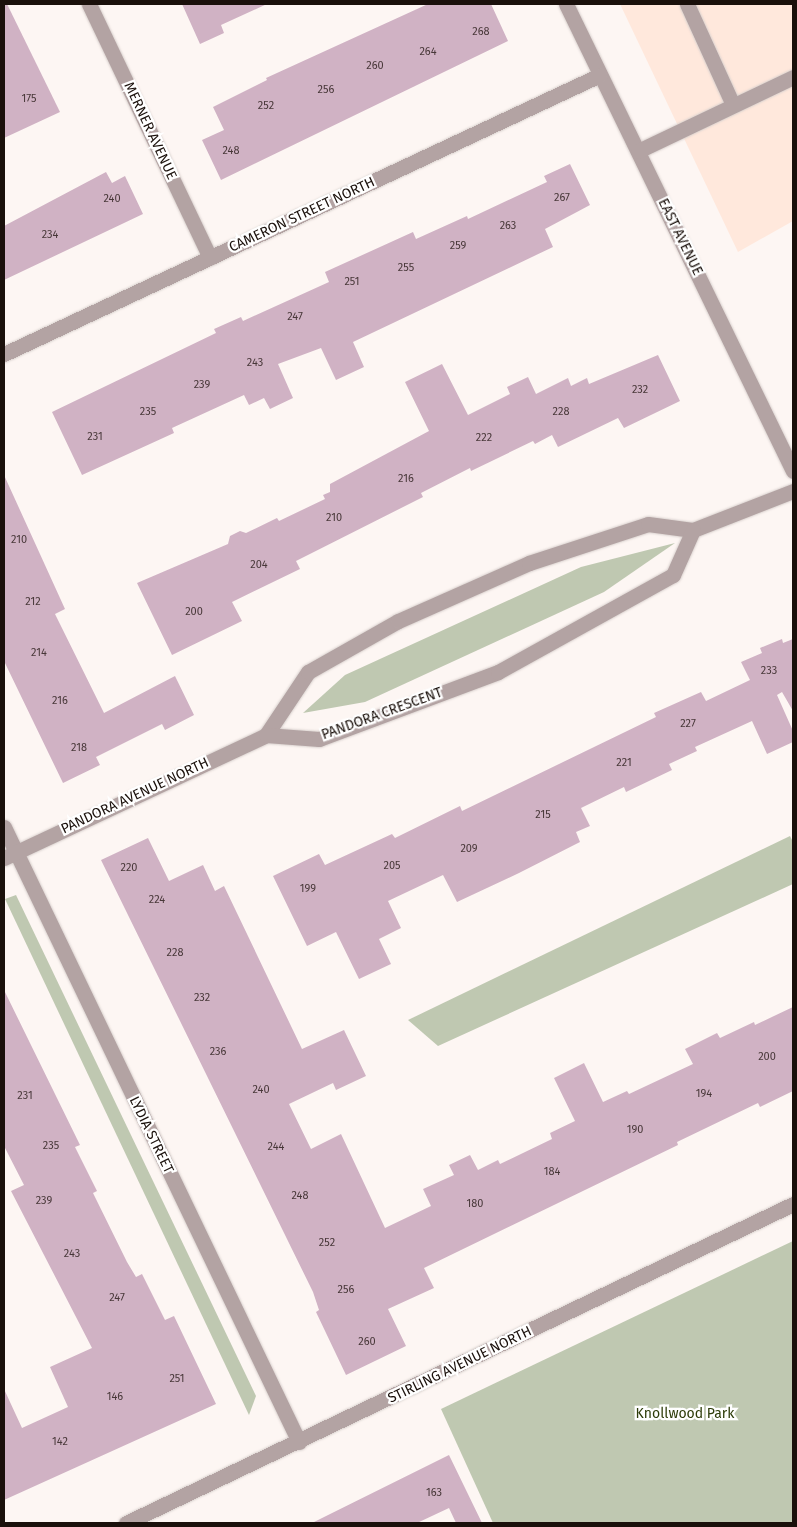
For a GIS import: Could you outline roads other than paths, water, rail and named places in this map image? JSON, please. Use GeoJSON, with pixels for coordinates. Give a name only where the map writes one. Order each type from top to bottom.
{"type":"FeatureCollection","features":[{"type":"Feature","properties":{"kind":"street","name":"MERNER AVENUE"},"geometry":{"type":"LineString","coordinates":[[89,4],[210,258]]}},
{"type":"Feature","properties":{"kind":"street","name":"EAST AVENUE"},"geometry":{"type":"LineString","coordinates":[[566,4],[793,471]]}},
{"type":"Feature","properties":{"kind":"street"},"geometry":{"type":"LineString","coordinates":[[687,4],[733,105]]}},
{"type":"Feature","properties":{"kind":"street","name":"CAMERON STREET NORTH"},"geometry":{"type":"LineString","coordinates":[[4,354],[600,75]]}},
{"type":"Feature","properties":{"kind":"street"},"geometry":{"type":"LineString","coordinates":[[638,151],[793,77]]}},
{"type":"Feature","properties":{"kind":"street"},"geometry":{"type":"LineString","coordinates":[[266,734],[308,672],[398,621],[530,563],[648,524],[693,530],[793,491]]}},
{"type":"Feature","properties":{"kind":"street","name":"PANDORA CRESCENT"},"geometry":{"type":"LineString","coordinates":[[266,734],[319,739],[498,672],[673,575],[693,530]]}},
{"type":"Feature","properties":{"kind":"street","name":"PANDORA AVENUE NORTH"},"geometry":{"type":"LineString","coordinates":[[10,855],[266,734]]}},
{"type":"Feature","properties":{"kind":"street","name":"LYDIA STREET"},"geometry":{"type":"LineString","coordinates":[[4,827],[10,855],[299,1442]]}},
{"type":"Feature","properties":{"kind":"street","name":"STIRLING AVENUE NORTH"},"geometry":{"type":"LineString","coordinates":[[126,1523],[299,1442],[793,1204]]}},
{"type":"Feature","properties":{"kind":"park label","name":"Knollwood Park"},"geometry":{"type":"Point","coordinates":[685,1414]}}]}
